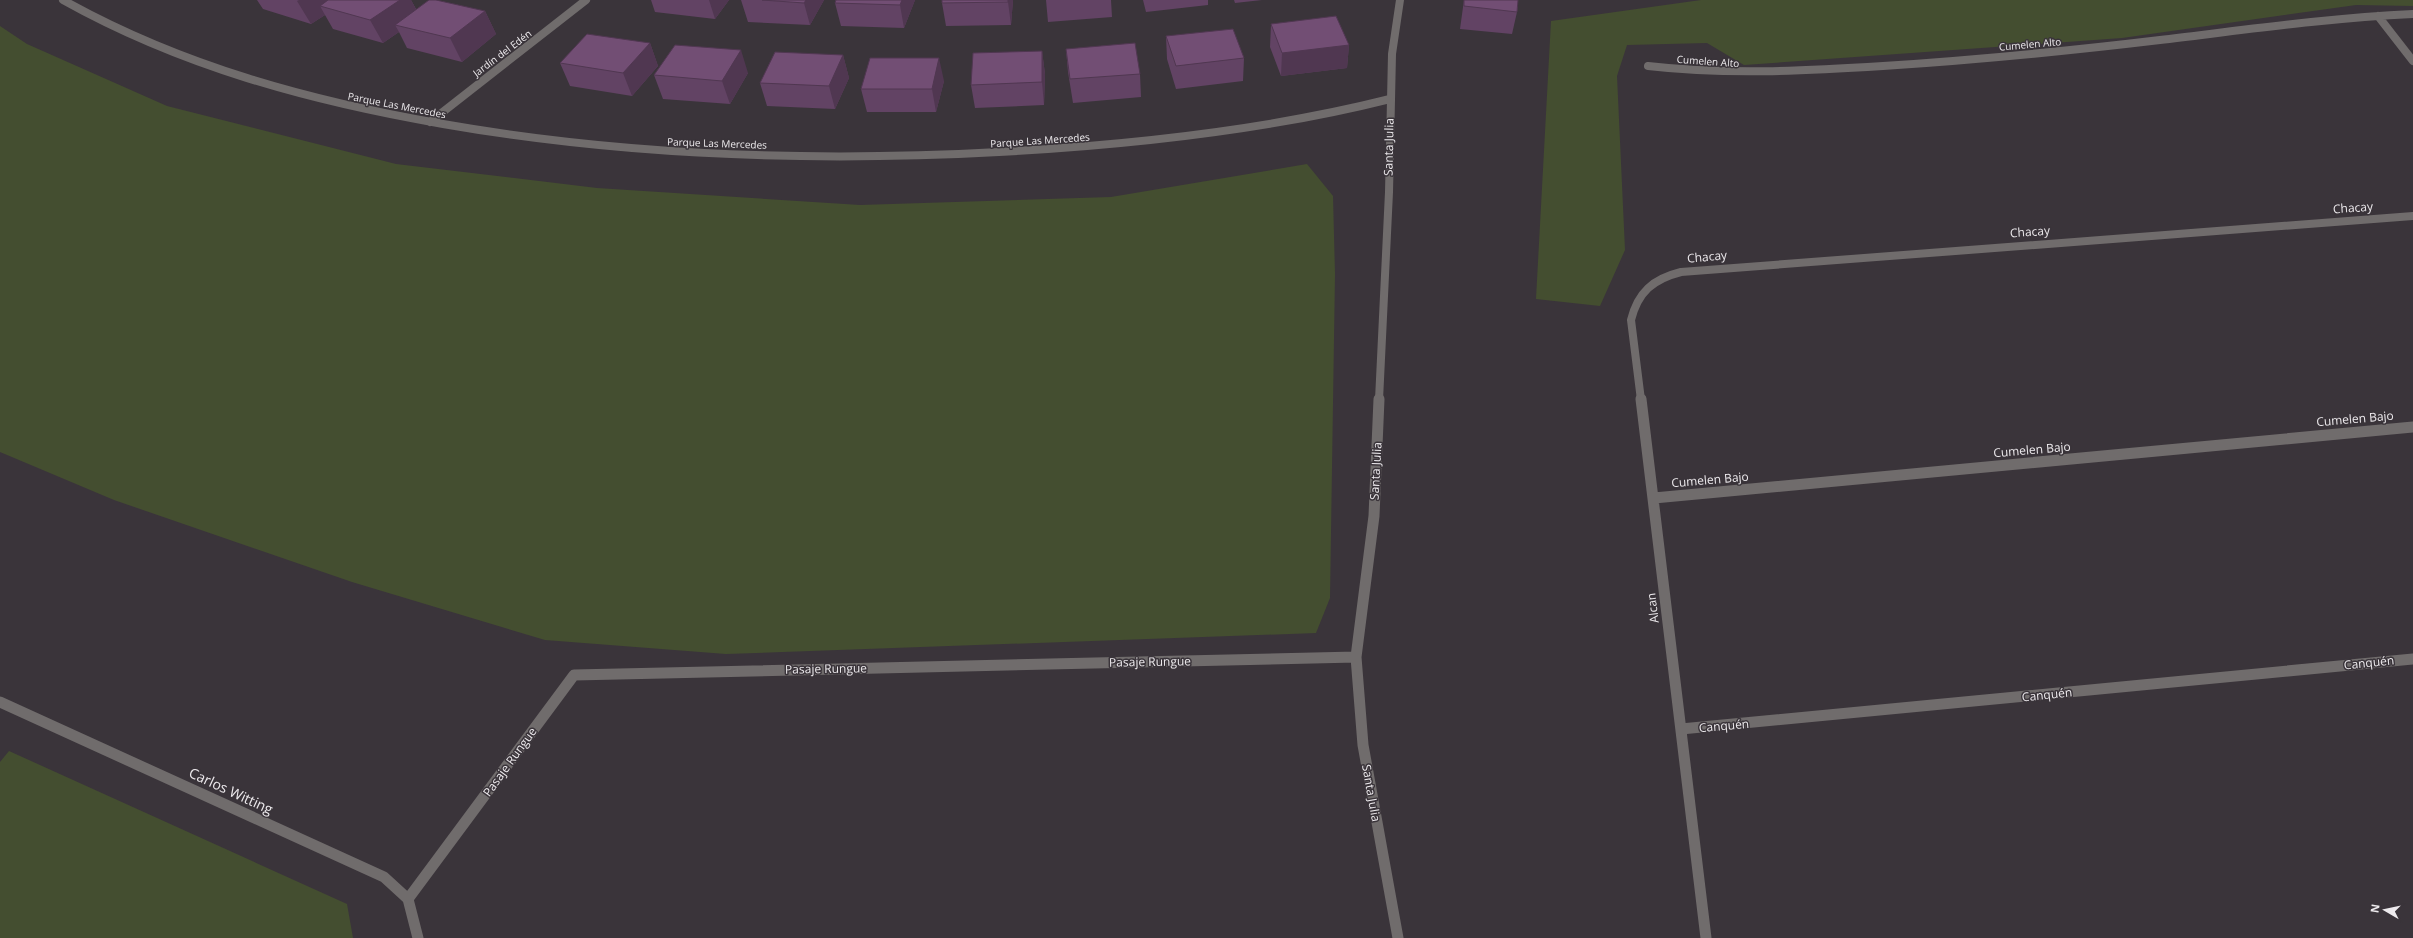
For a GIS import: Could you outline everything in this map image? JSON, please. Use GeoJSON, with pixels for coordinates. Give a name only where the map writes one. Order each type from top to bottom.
{"type":"FeatureCollection","features":[{"type":"Feature","properties":{"kind":"street","name":"Parque Las Mercedes"},"geometry":{"type":"LineString","coordinates":[[63,0],[106,24],[208,66],[331,102],[430,122],[540,139],[662,151],[770,156],[984,154],[1133,142],[1316,118],[1390,99]]}},
{"type":"Feature","properties":{"kind":"street","name":"Jardín del Edén"},"geometry":{"type":"LineString","coordinates":[[430,122],[586,0]]}},
{"type":"Feature","properties":{"kind":"street","name":"Santa Julia"},"geometry":{"type":"LineString","coordinates":[[1398,938],[1362,746],[1356,657],[1374,516],[1389,192],[1392,54],[1400,0]]}},
{"type":"Feature","properties":{"kind":"street","name":"Cumelen Alto"},"geometry":{"type":"LineString","coordinates":[[1648,66],[1742,73],[1906,64],[2063,51],[2378,16],[2413,14]]}},
{"type":"Feature","properties":{"kind":"street"},"geometry":{"type":"LineString","coordinates":[[2378,16],[2413,61]]}},
{"type":"Feature","properties":{"kind":"street","name":"Chacay"},"geometry":{"type":"LineString","coordinates":[[1652,283],[1677,272],[1693,270],[2413,216]]}},
{"type":"Feature","properties":{"kind":"street","name":"Alcan"},"geometry":{"type":"LineString","coordinates":[[1652,283],[1640,293],[1634,306],[1632,320],[1706,938]]}},
{"type":"Feature","properties":{"kind":"street","name":"Cumelen Bajo"},"geometry":{"type":"LineString","coordinates":[[1654,498],[2413,427]]}},
{"type":"Feature","properties":{"kind":"street","name":"Pasaje Rungue"},"geometry":{"type":"LineString","coordinates":[[408,899],[574,675],[1356,657]]}},
{"type":"Feature","properties":{"kind":"street","name":"Canquén"},"geometry":{"type":"LineString","coordinates":[[1680,729],[2413,659]]}},
{"type":"Feature","properties":{"kind":"street","name":"Carlos Witting"},"geometry":{"type":"LineString","coordinates":[[0,702],[384,877],[408,899]]}},
{"type":"Feature","properties":{"kind":"street"},"geometry":{"type":"LineString","coordinates":[[408,899],[418,938]]}},
{"type":"Feature","properties":{"kind":"green space"},"geometry":{"type":"Polygon","coordinates":[[[1701,0],[2413,0],[2413,6],[2356,5],[2122,38],[1744,65],[1707,43],[1627,45],[1617,76],[1625,250],[1600,306],[1536,299],[1551,21],[1701,0]]]}},
{"type":"Feature","properties":{"kind":"green space"},"geometry":{"type":"Polygon","coordinates":[[[0,26],[27,44],[167,106],[396,164],[597,188],[860,205],[1111,197],[1307,164],[1333,196],[1335,274],[1330,598],[1316,633],[726,654],[545,640],[352,582],[114,500],[0,452],[0,26]]]}},
{"type":"Feature","properties":{"kind":"green space"},"geometry":{"type":"Polygon","coordinates":[[[9,751],[347,904],[353,938],[0,938],[0,762],[9,751]]]}},
{"type":"Feature","properties":{"kind":"building"},"geometry":{"type":"Polygon","coordinates":[[[328,0],[400,0],[370,20],[320,6],[328,0]]]}},
{"type":"Feature","properties":{"kind":"building"},"geometry":{"type":"Polygon","coordinates":[[[429,0],[436,0],[485,11],[450,38],[395,25],[429,0]]]}},
{"type":"Feature","properties":{"kind":"building"},"geometry":{"type":"Polygon","coordinates":[[[762,0],[806,0],[804,3],[762,0]]]}},
{"type":"Feature","properties":{"kind":"building"},"geometry":{"type":"Polygon","coordinates":[[[836,0],[902,0],[900,5],[835,3],[836,0]]]}},
{"type":"Feature","properties":{"kind":"building"},"geometry":{"type":"Polygon","coordinates":[[[942,0],[1008,0],[1008,2],[942,3],[942,0]]]}},
{"type":"Feature","properties":{"kind":"building"},"geometry":{"type":"Polygon","coordinates":[[[1464,0],[1518,0],[1517,12],[1464,6],[1464,0]]]}},
{"type":"Feature","properties":{"kind":"building"},"geometry":{"type":"Polygon","coordinates":[[[1336,16],[1349,45],[1282,53],[1271,24],[1336,16]]]}},
{"type":"Feature","properties":{"kind":"building"},"geometry":{"type":"Polygon","coordinates":[[[1233,29],[1244,58],[1176,66],[1166,36],[1233,29]]]}},
{"type":"Feature","properties":{"kind":"building"},"geometry":{"type":"Polygon","coordinates":[[[587,34],[650,43],[623,73],[560,63],[587,34]]]}},
{"type":"Feature","properties":{"kind":"building"},"geometry":{"type":"Polygon","coordinates":[[[1135,43],[1140,74],[1070,79],[1066,49],[1135,43]]]}},
{"type":"Feature","properties":{"kind":"building"},"geometry":{"type":"Polygon","coordinates":[[[675,45],[741,50],[722,81],[654,75],[675,45]]]}},
{"type":"Feature","properties":{"kind":"building"},"geometry":{"type":"Polygon","coordinates":[[[1042,51],[1042,82],[971,85],[973,53],[1042,51]]]}},
{"type":"Feature","properties":{"kind":"building"},"geometry":{"type":"Polygon","coordinates":[[[775,52],[843,55],[829,86],[760,83],[775,52]]]}},
{"type":"Feature","properties":{"kind":"building"},"geometry":{"type":"Polygon","coordinates":[[[870,58],[939,58],[932,89],[861,89],[870,58]]]}}]}
